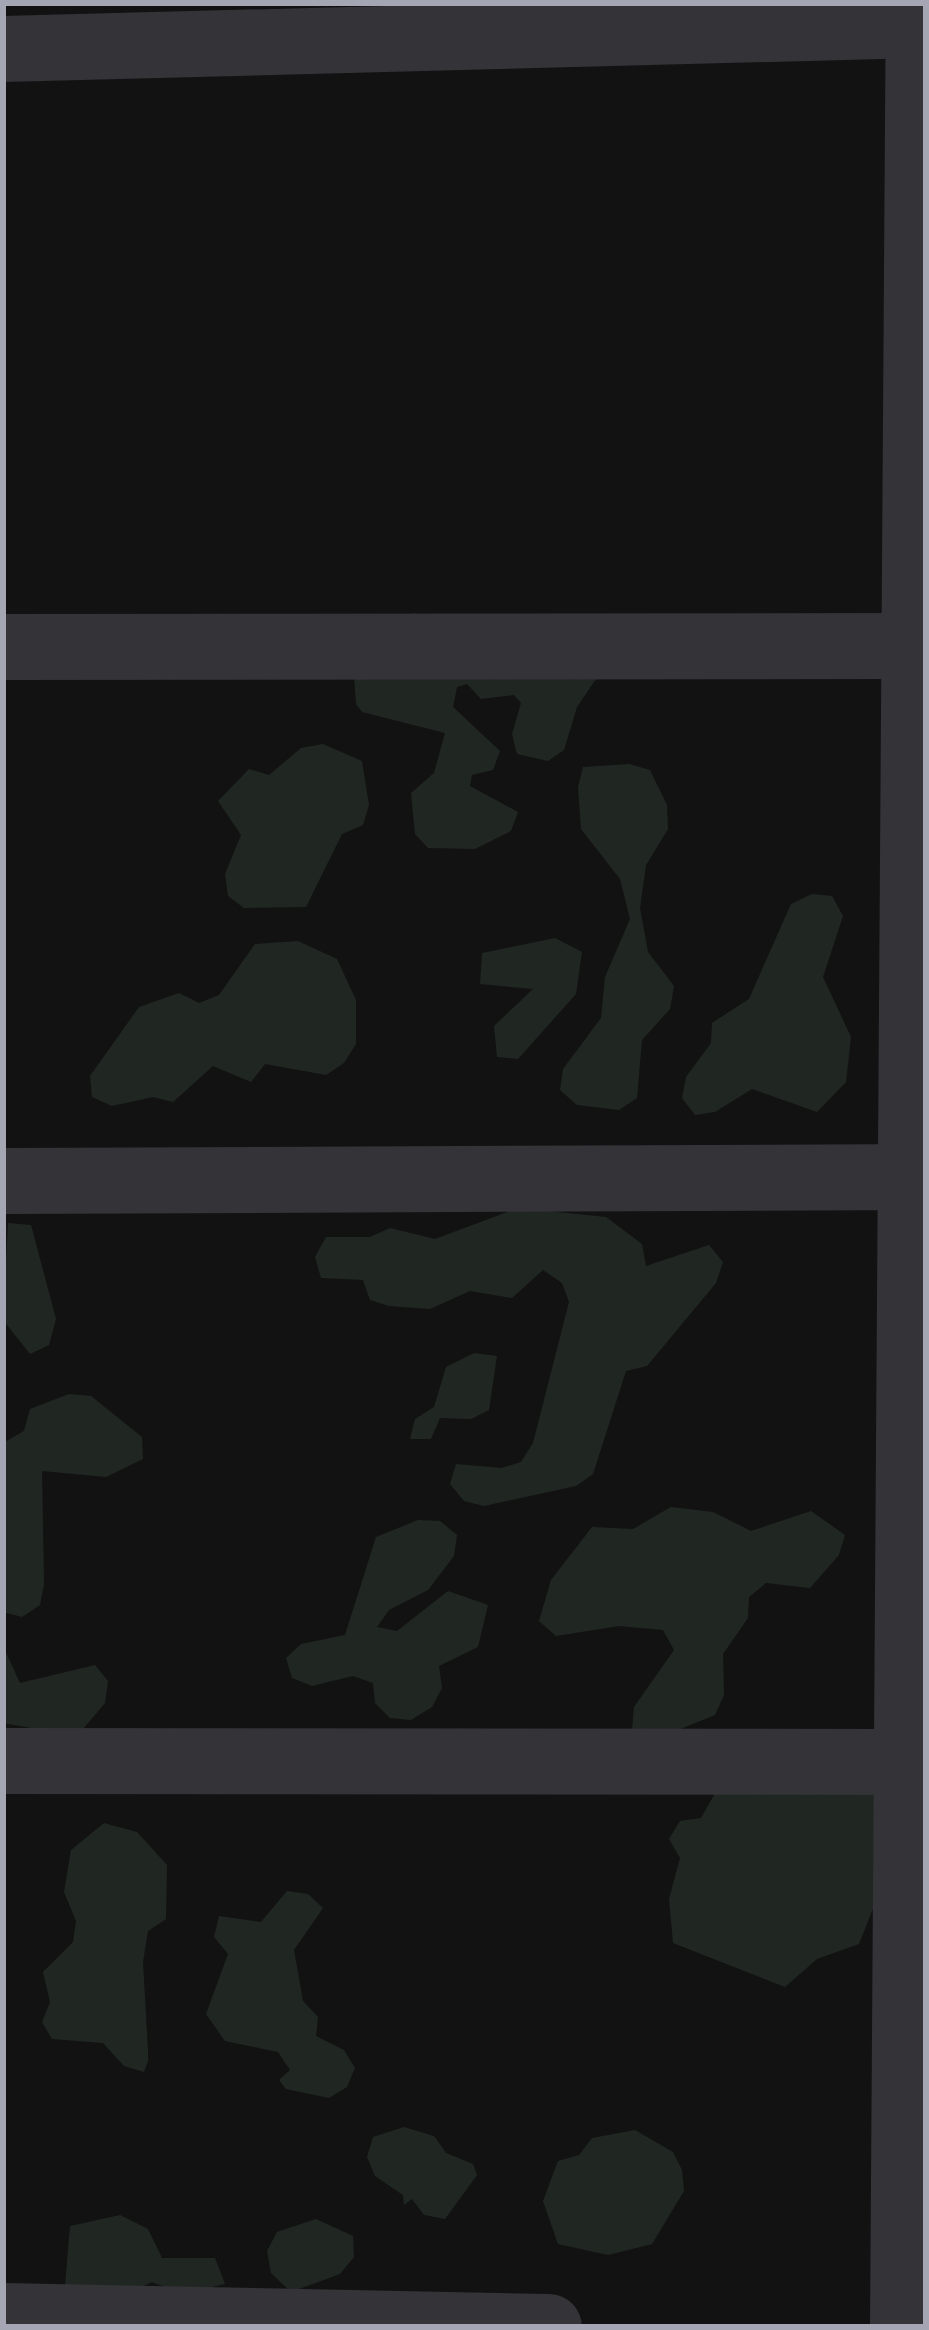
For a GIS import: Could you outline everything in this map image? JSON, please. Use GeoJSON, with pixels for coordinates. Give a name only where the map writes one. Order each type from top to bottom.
{"type":"FeatureCollection","features":[{"type":"Feature","properties":{"kind":"street"},"geometry":{"type":"LineString","coordinates":[[3,49],[919,14],[914,646],[918,1177],[903,2327]]}},
{"type":"Feature","properties":{"kind":"street"},"geometry":{"type":"LineString","coordinates":[[3,647],[914,646]]}},
{"type":"Feature","properties":{"kind":"street"},"geometry":{"type":"LineString","coordinates":[[3,1181],[918,1177]]}},
{"type":"Feature","properties":{"kind":"street"},"geometry":{"type":"LineString","coordinates":[[3,1761],[907,1762]]}},
{"type":"Feature","properties":{"kind":"street"},"geometry":{"type":"LineString","coordinates":[[3,2316],[549,2327]]}},
{"type":"Feature","properties":{"kind":"shaded area"},"geometry":{"type":"Polygon","coordinates":[[[412,613],[469,625],[600,673],[577,707],[564,750],[548,761],[517,754],[512,734],[521,703],[514,695],[481,699],[467,684],[457,687],[453,707],[500,751],[493,770],[472,775],[470,786],[518,812],[511,831],[475,849],[428,848],[415,834],[411,793],[434,773],[445,733],[362,712],[356,704],[354,675],[412,613]]]}},
{"type":"Feature","properties":{"kind":"shaded area"},"geometry":{"type":"Polygon","coordinates":[[[323,744],[362,761],[369,805],[363,825],[342,834],[306,907],[244,908],[228,896],[225,874],[241,835],[218,801],[249,769],[269,775],[301,748],[323,744]]]}},
{"type":"Feature","properties":{"kind":"shaded area"},"geometry":{"type":"Polygon","coordinates":[[[629,764],[650,770],[667,805],[668,829],[646,865],[640,908],[648,952],[674,986],[670,1009],[642,1040],[637,1098],[619,1110],[577,1105],[560,1090],[563,1069],[601,1018],[605,977],[630,919],[620,879],[581,829],[578,787],[583,767],[629,764]]]}},
{"type":"Feature","properties":{"kind":"shaded area"},"geometry":{"type":"Polygon","coordinates":[[[812,894],[832,896],[843,916],[823,977],[851,1037],[846,1082],[817,1112],[752,1089],[715,1112],[695,1115],[682,1098],[686,1077],[711,1043],[712,1023],[749,999],[791,904],[812,894]]]}},
{"type":"Feature","properties":{"kind":"shaded area"},"geometry":{"type":"Polygon","coordinates":[[[555,938],[582,952],[576,994],[518,1059],[497,1057],[494,1026],[533,989],[480,984],[482,953],[555,938]]]}},
{"type":"Feature","properties":{"kind":"shaded area"},"geometry":{"type":"Polygon","coordinates":[[[298,941],[337,959],[356,1000],[356,1044],[344,1063],[326,1075],[265,1064],[251,1082],[213,1066],[173,1102],[153,1097],[112,1106],[92,1097],[90,1076],[139,1007],[179,993],[199,1003],[219,995],[255,944],[298,941]]]}},
{"type":"Feature","properties":{"kind":"shaded area"},"geometry":{"type":"Polygon","coordinates":[[[518,1208],[606,1217],[642,1244],[646,1266],[709,1245],[723,1262],[716,1283],[647,1366],[626,1371],[593,1474],[576,1486],[484,1506],[464,1501],[450,1484],[456,1464],[501,1468],[521,1462],[533,1443],[569,1302],[562,1283],[543,1270],[512,1298],[470,1291],[430,1309],[389,1306],[370,1300],[363,1280],[321,1278],[315,1257],[326,1237],[370,1237],[390,1228],[435,1239],[518,1208]]]}},
{"type":"Feature","properties":{"kind":"shaded area"},"geometry":{"type":"Polygon","coordinates":[[[8,1223],[31,1225],[56,1319],[49,1345],[30,1354],[3,1320],[8,1223]]]}},
{"type":"Feature","properties":{"kind":"shaded area"},"geometry":{"type":"Polygon","coordinates":[[[474,1353],[497,1356],[489,1410],[471,1419],[440,1418],[431,1439],[410,1439],[415,1419],[434,1407],[446,1367],[474,1353]]]}},
{"type":"Feature","properties":{"kind":"shaded area"},"geometry":{"type":"Polygon","coordinates":[[[69,1394],[91,1396],[142,1437],[143,1459],[106,1477],[42,1471],[44,1584],[40,1605],[22,1617],[3,1612],[3,1443],[24,1431],[30,1409],[69,1394]]]}},
{"type":"Feature","properties":{"kind":"shaded area"},"geometry":{"type":"Polygon","coordinates":[[[671,1507],[713,1512],[751,1531],[811,1511],[845,1535],[839,1555],[810,1588],[766,1583],[749,1597],[748,1618],[723,1654],[724,1695],[715,1715],[673,1732],[632,1730],[634,1707],[674,1650],[663,1630],[619,1626],[556,1636],[539,1621],[551,1580],[592,1527],[633,1529],[671,1507]]]}},
{"type":"Feature","properties":{"kind":"shaded area"},"geometry":{"type":"Polygon","coordinates":[[[418,1520],[440,1521],[457,1535],[454,1556],[428,1590],[389,1610],[377,1627],[397,1631],[448,1591],[488,1605],[478,1647],[439,1666],[442,1688],[432,1707],[411,1720],[390,1718],[375,1703],[373,1683],[353,1676],[312,1686],[292,1678],[286,1658],[301,1644],[345,1635],[376,1537],[418,1520]]]}},
{"type":"Feature","properties":{"kind":"shaded area"},"geometry":{"type":"Polygon","coordinates":[[[3,1646],[20,1683],[95,1665],[108,1681],[105,1703],[77,1736],[3,1723],[3,1646]]]}},
{"type":"Feature","properties":{"kind":"shaded area"},"geometry":{"type":"Polygon","coordinates":[[[879,1772],[874,1906],[859,1944],[817,1959],[785,1987],[673,1943],[669,1899],[680,1858],[669,1839],[680,1821],[701,1818],[723,1779],[879,1772]]]}},
{"type":"Feature","properties":{"kind":"shaded area"},"geometry":{"type":"Polygon","coordinates":[[[104,1823],[137,1832],[167,1865],[166,1919],[148,1931],[143,1962],[148,2051],[144,2072],[124,2066],[103,2043],[52,2039],[42,2022],[50,2002],[43,1972],[73,1942],[76,1921],[64,1892],[71,1850],[104,1823]]]}},
{"type":"Feature","properties":{"kind":"shaded area"},"geometry":{"type":"Polygon","coordinates":[[[287,1891],[308,1894],[323,1908],[294,1950],[303,2001],[318,2017],[316,2036],[344,2050],[355,2068],[347,2087],[329,2098],[286,2089],[279,2080],[290,2070],[278,2052],[225,2041],[206,2014],[228,1954],[214,1937],[219,1916],[261,1922],[287,1891]]]}},
{"type":"Feature","properties":{"kind":"shaded area"},"geometry":{"type":"Polygon","coordinates":[[[404,2127],[434,2136],[446,2153],[473,2164],[477,2175],[445,2219],[424,2215],[412,2199],[404,2205],[403,2195],[375,2176],[367,2157],[373,2137],[404,2127]]]}},
{"type":"Feature","properties":{"kind":"shaded area"},"geometry":{"type":"Polygon","coordinates":[[[635,2130],[673,2152],[682,2170],[684,2191],[652,2244],[608,2255],[558,2244],[543,2201],[558,2161],[579,2155],[592,2138],[635,2130]]]}},
{"type":"Feature","properties":{"kind":"shaded area"},"geometry":{"type":"Polygon","coordinates":[[[120,2215],[148,2229],[162,2258],[215,2258],[225,2284],[183,2294],[152,2282],[132,2291],[65,2286],[70,2226],[120,2215]]]}},
{"type":"Feature","properties":{"kind":"shaded area"},"geometry":{"type":"Polygon","coordinates":[[[316,2219],[353,2236],[354,2257],[340,2274],[291,2292],[271,2273],[267,2251],[277,2232],[316,2219]]]}}]}
